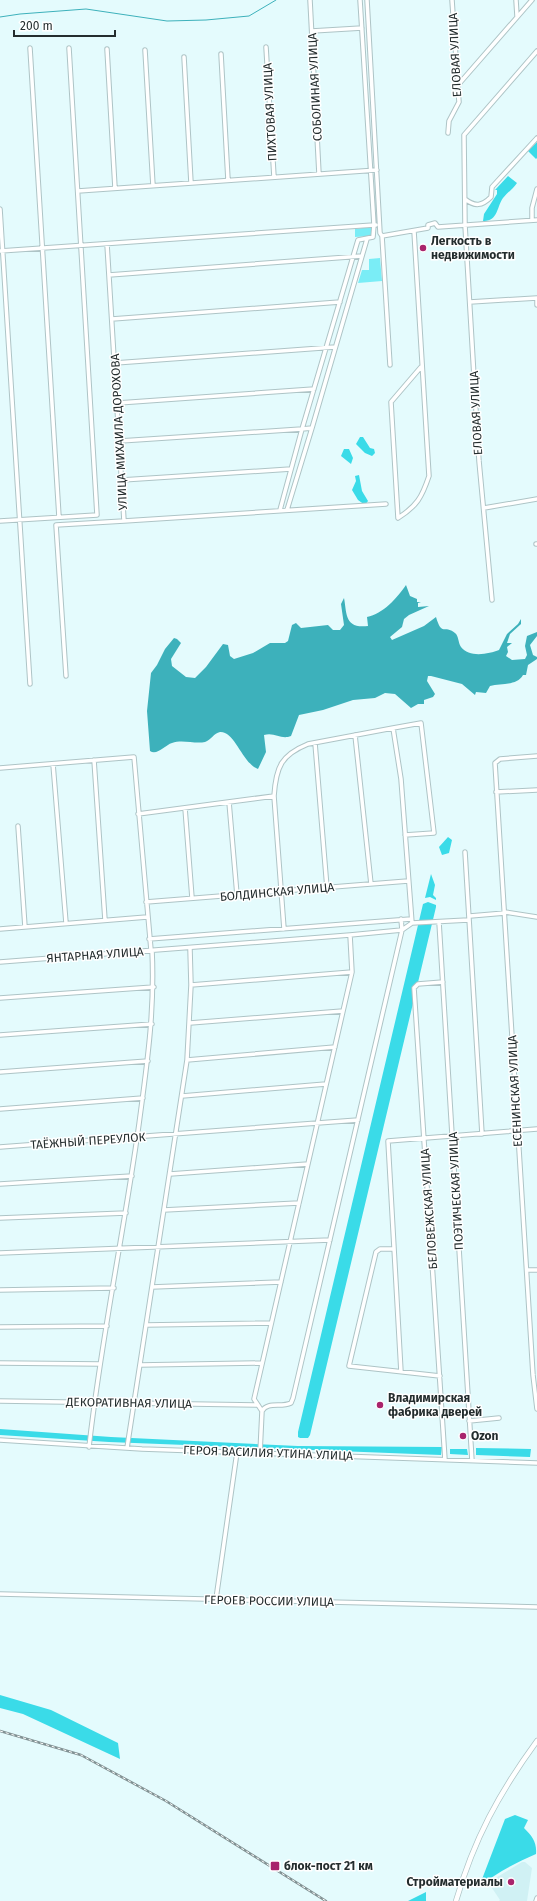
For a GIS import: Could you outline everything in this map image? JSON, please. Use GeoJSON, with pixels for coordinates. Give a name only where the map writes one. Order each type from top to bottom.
{"type":"FeatureCollection","features":[{"type":"Feature","properties":{"kind":"street","name":"СОБОЛИНАЯ УЛИЦА"},"geometry":{"type":"LineString","coordinates":[[310,0],[319,174]]}},
{"type":"Feature","properties":{"kind":"street"},"geometry":{"type":"LineString","coordinates":[[280,510],[302,429],[358,240],[373,237],[372,170],[360,0]]}},
{"type":"Feature","properties":{"kind":"street"},"geometry":{"type":"LineString","coordinates":[[367,0],[379,225],[382,236],[390,365]]}},
{"type":"Feature","properties":{"kind":"street","name":"ЕЛОВАЯ УЛИЦА"},"geometry":{"type":"LineString","coordinates":[[448,133],[449,121],[458,102],[452,0]]}},
{"type":"Feature","properties":{"kind":"street"},"geometry":{"type":"LineString","coordinates":[[516,0],[517,16]]}},
{"type":"Feature","properties":{"kind":"street"},"geometry":{"type":"LineString","coordinates":[[458,85],[532,0]]}},
{"type":"Feature","properties":{"kind":"street"},"geometry":{"type":"LineString","coordinates":[[312,31],[362,28]]}},
{"type":"Feature","properties":{"kind":"street","name":"ПИХТОВАЯ УЛИЦА"},"geometry":{"type":"LineString","coordinates":[[266,47],[274,177]]}},
{"type":"Feature","properties":{"kind":"street"},"geometry":{"type":"LineString","coordinates":[[30,48],[59,517]]}},
{"type":"Feature","properties":{"kind":"street"},"geometry":{"type":"LineString","coordinates":[[0,521],[98,515],[69,48]]}},
{"type":"Feature","properties":{"kind":"street"},"geometry":{"type":"LineString","coordinates":[[107,49],[116,188]]}},
{"type":"Feature","properties":{"kind":"street"},"geometry":{"type":"LineString","coordinates":[[145,50],[153,186]]}},
{"type":"Feature","properties":{"kind":"street","name":"ЕЛОВАЯ УЛИЦА"},"geometry":{"type":"LineString","coordinates":[[492,600],[479,461],[465,225],[464,135],[537,51]]}},
{"type":"Feature","properties":{"kind":"street"},"geometry":{"type":"LineString","coordinates":[[221,54],[228,180]]}},
{"type":"Feature","properties":{"kind":"street"},"geometry":{"type":"LineString","coordinates":[[184,57],[191,183]]}},
{"type":"Feature","properties":{"kind":"street"},"geometry":{"type":"LineString","coordinates":[[465,199],[472,205],[486,202],[491,197],[492,187],[537,138]]}},
{"type":"Feature","properties":{"kind":"street"},"geometry":{"type":"LineString","coordinates":[[78,191],[377,170]]}},
{"type":"Feature","properties":{"kind":"street"},"geometry":{"type":"LineString","coordinates":[[532,220],[532,208],[537,189]]}},
{"type":"Feature","properties":{"kind":"street"},"geometry":{"type":"LineString","coordinates":[[0,209],[1,251],[30,684]]}},
{"type":"Feature","properties":{"kind":"street"},"geometry":{"type":"LineString","coordinates":[[382,236],[428,228],[428,225],[431,224],[437,224],[438,227],[537,220]]}},
{"type":"Feature","properties":{"kind":"street"},"geometry":{"type":"LineString","coordinates":[[1,251],[379,225]]}},
{"type":"Feature","properties":{"kind":"street"},"geometry":{"type":"LineString","coordinates":[[414,231],[428,476],[423,495],[412,509],[398,518],[391,402],[421,368]]}},
{"type":"Feature","properties":{"kind":"street"},"geometry":{"type":"LineString","coordinates":[[287,510],[367,239]]}},
{"type":"Feature","properties":{"kind":"street","name":"УЛИЦА МИХАИЛА ДОРОХОВА"},"geometry":{"type":"LineString","coordinates":[[66,676],[56,525],[124,520],[118,403],[107,244]]}},
{"type":"Feature","properties":{"kind":"street"},"geometry":{"type":"LineString","coordinates":[[109,275],[362,256]]}},
{"type":"Feature","properties":{"kind":"street"},"geometry":{"type":"LineString","coordinates":[[470,302],[537,298],[537,305]]}},
{"type":"Feature","properties":{"kind":"street"},"geometry":{"type":"LineString","coordinates":[[112,319],[340,302]]}},
{"type":"Feature","properties":{"kind":"street"},"geometry":{"type":"LineString","coordinates":[[115,363],[335,347]]}},
{"type":"Feature","properties":{"kind":"street"},"geometry":{"type":"LineString","coordinates":[[118,403],[314,389]]}},
{"type":"Feature","properties":{"kind":"street"},"geometry":{"type":"LineString","coordinates":[[120,441],[312,428]]}},
{"type":"Feature","properties":{"kind":"street"},"geometry":{"type":"LineString","coordinates":[[122,480],[291,469]]}},
{"type":"Feature","properties":{"kind":"street"},"geometry":{"type":"LineString","coordinates":[[484,508],[537,499]]}},
{"type":"Feature","properties":{"kind":"street"},"geometry":{"type":"LineString","coordinates":[[124,520],[386,504]]}},
{"type":"Feature","properties":{"kind":"street"},"geometry":{"type":"LineString","coordinates":[[284,929],[274,796],[275,776],[283,759],[297,749],[315,743],[422,724],[434,832],[405,835]]}},
{"type":"Feature","properties":{"kind":"street"},"geometry":{"type":"LineString","coordinates":[[393,728],[401,779],[412,921]]}},
{"type":"Feature","properties":{"kind":"street"},"geometry":{"type":"LineString","coordinates":[[355,735],[371,884]]}},
{"type":"Feature","properties":{"kind":"street"},"geometry":{"type":"LineString","coordinates":[[315,743],[327,888]]}},
{"type":"Feature","properties":{"kind":"street","name":"ЕСЕНИНСКАЯ УЛИЦА"},"geometry":{"type":"LineString","coordinates":[[537,756],[496,760],[496,792],[505,913],[517,1131],[533,1375],[537,1409]]}},
{"type":"Feature","properties":{"kind":"street"},"geometry":{"type":"LineString","coordinates":[[0,768],[134,757],[149,939],[152,950],[154,988],[152,1024],[132,1176],[100,1364],[88,1447]]}},
{"type":"Feature","properties":{"kind":"street"},"geometry":{"type":"LineString","coordinates":[[94,760],[105,920]]}},
{"type":"Feature","properties":{"kind":"street"},"geometry":{"type":"LineString","coordinates":[[53,764],[66,923]]}},
{"type":"Feature","properties":{"kind":"street"},"geometry":{"type":"LineString","coordinates":[[496,792],[537,790]]}},
{"type":"Feature","properties":{"kind":"street"},"geometry":{"type":"LineString","coordinates":[[138,814],[274,796]]}},
{"type":"Feature","properties":{"kind":"street"},"geometry":{"type":"LineString","coordinates":[[229,802],[237,895]]}},
{"type":"Feature","properties":{"kind":"street"},"geometry":{"type":"LineString","coordinates":[[185,808],[192,898]]}},
{"type":"Feature","properties":{"kind":"street"},"geometry":{"type":"LineString","coordinates":[[18,826],[25,927]]}},
{"type":"Feature","properties":{"kind":"street"},"geometry":{"type":"LineString","coordinates":[[464,852],[482,1134]]}},
{"type":"Feature","properties":{"kind":"street","name":"БОЛДИНСКАЯ УЛИЦА"},"geometry":{"type":"LineString","coordinates":[[146,902],[408,881]]}},
{"type":"Feature","properties":{"kind":"street"},"geometry":{"type":"LineString","coordinates":[[149,939],[401,919],[439,922],[505,913],[537,917]]}},
{"type":"Feature","properties":{"kind":"street"},"geometry":{"type":"LineString","coordinates":[[0,929],[147,917]]}},
{"type":"Feature","properties":{"kind":"street"},"geometry":{"type":"LineString","coordinates":[[262,1411],[269,1405],[287,1405],[291,1403],[293,1398],[402,930],[401,919]]}},
{"type":"Feature","properties":{"kind":"street"},"geometry":{"type":"LineString","coordinates":[[402,930],[412,921]]}},
{"type":"Feature","properties":{"kind":"street","name":"ПОЭТИЧЕСКАЯ УЛИЦА"},"geometry":{"type":"LineString","coordinates":[[439,922],[472,1461]]}},
{"type":"Feature","properties":{"kind":"street","name":"ЯНТАРНАЯ УЛИЦА"},"geometry":{"type":"LineString","coordinates":[[0,962],[402,930]]}},
{"type":"Feature","properties":{"kind":"street"},"geometry":{"type":"LineString","coordinates":[[260,1453],[262,1411],[254,1399],[352,972],[350,935]]}},
{"type":"Feature","properties":{"kind":"street"},"geometry":{"type":"LineString","coordinates":[[127,1448],[187,1060],[190,1023],[190,948]]}},
{"type":"Feature","properties":{"kind":"street"},"geometry":{"type":"LineString","coordinates":[[191,985],[352,972]]}},
{"type":"Feature","properties":{"kind":"street","name":"БЕЛОВЕЖСКАЯ УЛИЦА"},"geometry":{"type":"LineString","coordinates":[[443,982],[418,984],[414,988],[445,1460]]}},
{"type":"Feature","properties":{"kind":"street"},"geometry":{"type":"LineString","coordinates":[[0,998],[154,988]]}},
{"type":"Feature","properties":{"kind":"street"},"geometry":{"type":"LineString","coordinates":[[190,1023],[343,1011]]}},
{"type":"Feature","properties":{"kind":"street"},"geometry":{"type":"LineString","coordinates":[[0,1035],[152,1024]]}},
{"type":"Feature","properties":{"kind":"street"},"geometry":{"type":"LineString","coordinates":[[187,1060],[335,1047]]}},
{"type":"Feature","properties":{"kind":"street"},"geometry":{"type":"LineString","coordinates":[[0,1072],[148,1061]]}},
{"type":"Feature","properties":{"kind":"street"},"geometry":{"type":"LineString","coordinates":[[182,1096],[326,1084]]}},
{"type":"Feature","properties":{"kind":"street"},"geometry":{"type":"LineString","coordinates":[[0,1109],[143,1098]]}},
{"type":"Feature","properties":{"kind":"street","name":"ТАЁЖНЫЙ ПЕРЕУЛОК"},"geometry":{"type":"LineString","coordinates":[[0,1147],[176,1135],[358,1120]]}},
{"type":"Feature","properties":{"kind":"street"},"geometry":{"type":"LineString","coordinates":[[401,1372],[387,1143],[390,1140],[537,1129]]}},
{"type":"Feature","properties":{"kind":"street"},"geometry":{"type":"LineString","coordinates":[[170,1174],[308,1164]]}},
{"type":"Feature","properties":{"kind":"street"},"geometry":{"type":"LineString","coordinates":[[0,1184],[132,1176]]}},
{"type":"Feature","properties":{"kind":"street"},"geometry":{"type":"LineString","coordinates":[[164,1210],[299,1203]]}},
{"type":"Feature","properties":{"kind":"street"},"geometry":{"type":"LineString","coordinates":[[0,1218],[126,1212]]}},
{"type":"Feature","properties":{"kind":"street"},"geometry":{"type":"LineString","coordinates":[[0,1253],[158,1248],[330,1240]]}},
{"type":"Feature","properties":{"kind":"street"},"geometry":{"type":"LineString","coordinates":[[394,1249],[380,1249],[376,1252],[348,1364],[350,1367],[440,1376]]}},
{"type":"Feature","properties":{"kind":"street"},"geometry":{"type":"LineString","coordinates":[[527,1270],[537,1270]]}},
{"type":"Feature","properties":{"kind":"street"},"geometry":{"type":"LineString","coordinates":[[152,1287],[281,1282]]}},
{"type":"Feature","properties":{"kind":"street"},"geometry":{"type":"LineString","coordinates":[[0,1290],[114,1288]]}},
{"type":"Feature","properties":{"kind":"street"},"geometry":{"type":"LineString","coordinates":[[146,1325],[271,1323]]}},
{"type":"Feature","properties":{"kind":"street"},"geometry":{"type":"LineString","coordinates":[[0,1327],[107,1326]]}},
{"type":"Feature","properties":{"kind":"street"},"geometry":{"type":"LineString","coordinates":[[0,1363],[100,1364]]}},
{"type":"Feature","properties":{"kind":"street"},"geometry":{"type":"LineString","coordinates":[[140,1365],[262,1363]]}},
{"type":"Feature","properties":{"kind":"street","name":"ДЕКОРАТИВНАЯ УЛИЦА"},"geometry":{"type":"LineString","coordinates":[[0,1401],[258,1405]]}},
{"type":"Feature","properties":{"kind":"street"},"geometry":{"type":"LineString","coordinates":[[469,1421],[499,1418]]}},
{"type":"Feature","properties":{"kind":"street","name":"ГЕРОЯ ВАСИЛИЯ УТИНА УЛИЦА"},"geometry":{"type":"LineString","coordinates":[[0,1440],[88,1447],[537,1463]]}},
{"type":"Feature","properties":{"kind":"street"},"geometry":{"type":"LineString","coordinates":[[216,1599],[237,1452]]}},
{"type":"Feature","properties":{"kind":"street","name":"ГЕРОЕВ РОССИИ УЛИЦА"},"geometry":{"type":"LineString","coordinates":[[0,1594],[537,1607]]}},
{"type":"Feature","properties":{"kind":"street"},"geometry":{"type":"LineString","coordinates":[[456,1901],[475,1846],[496,1802],[537,1741]]}},
{"type":"Feature","properties":{"kind":"shaded area"},"geometry":{"type":"Polygon","coordinates":[[[537,142],[537,158],[536,159],[528,151],[537,142]]]}},
{"type":"Feature","properties":{"kind":"shaded area"},"geometry":{"type":"Polygon","coordinates":[[[508,176],[517,183],[503,198],[492,219],[483,221],[484,214],[497,194],[497,190],[495,190],[508,176]]]}},
{"type":"Feature","properties":{"kind":"shaded area"},"geometry":{"type":"Polygon","coordinates":[[[373,228],[373,234],[370,236],[355,237],[355,229],[373,228]]]}},
{"type":"Feature","properties":{"kind":"shaded area"},"geometry":{"type":"Polygon","coordinates":[[[380,258],[382,281],[358,283],[362,270],[369,270],[369,259],[380,258]]]}},
{"type":"Feature","properties":{"kind":"shaded area"},"geometry":{"type":"Polygon","coordinates":[[[360,437],[363,437],[370,448],[374,449],[375,453],[372,456],[365,453],[356,444],[360,437]]]}},
{"type":"Feature","properties":{"kind":"shaded area"},"geometry":{"type":"Polygon","coordinates":[[[344,449],[349,449],[353,458],[351,464],[341,456],[344,449]]]}},
{"type":"Feature","properties":{"kind":"shaded area"},"geometry":{"type":"Polygon","coordinates":[[[359,475],[362,491],[368,501],[365,505],[358,500],[352,490],[356,481],[355,476],[359,475]]]}},
{"type":"Feature","properties":{"kind":"shaded area"},"geometry":{"type":"Polygon","coordinates":[[[406,585],[410,596],[417,599],[417,602],[421,602],[418,603],[418,607],[429,606],[409,615],[404,619],[402,627],[390,637],[392,640],[424,626],[436,617],[440,627],[456,634],[461,647],[469,653],[485,654],[499,650],[507,634],[518,624],[521,619],[521,624],[510,634],[507,643],[512,643],[507,647],[508,652],[506,656],[512,660],[525,659],[527,655],[525,646],[527,636],[537,632],[537,636],[530,645],[533,655],[537,657],[537,659],[528,665],[526,675],[523,675],[517,681],[513,683],[490,686],[486,693],[476,692],[475,695],[462,684],[428,676],[427,681],[435,694],[433,697],[424,700],[424,704],[418,704],[411,708],[395,694],[385,693],[375,698],[353,700],[323,710],[299,715],[291,736],[284,737],[271,734],[264,735],[266,752],[258,769],[247,761],[230,737],[225,733],[220,732],[205,742],[176,742],[169,744],[158,751],[150,751],[147,711],[151,673],[165,649],[174,638],[181,643],[171,659],[172,666],[186,677],[195,678],[206,667],[223,644],[228,645],[230,656],[234,659],[253,653],[270,643],[285,643],[288,641],[292,625],[296,623],[301,628],[328,625],[333,630],[340,630],[344,625],[341,604],[344,598],[348,619],[355,625],[368,626],[367,617],[379,613],[384,609],[394,600],[406,585]]]}},
{"type":"Feature","properties":{"kind":"shaded area"},"geometry":{"type":"Polygon","coordinates":[[[448,837],[452,840],[449,853],[442,855],[439,847],[448,837]]]}},
{"type":"Feature","properties":{"kind":"shaded area"},"geometry":{"type":"Polygon","coordinates":[[[431,874],[435,885],[433,895],[436,900],[430,897],[425,898],[431,874]]]}},
{"type":"Feature","properties":{"kind":"shaded area"},"geometry":{"type":"Polygon","coordinates":[[[428,902],[436,905],[436,907],[310,1435],[308,1438],[300,1438],[298,1437],[298,1432],[423,904],[428,902]]]}},
{"type":"Feature","properties":{"kind":"shaded area"},"geometry":{"type":"Polygon","coordinates":[[[0,1429],[111,1437],[298,1446],[442,1447],[441,1455],[109,1442],[0,1435],[0,1429]]]}},
{"type":"Feature","properties":{"kind":"shaded area"},"geometry":{"type":"Polygon","coordinates":[[[476,1448],[531,1449],[530,1457],[476,1455],[476,1448]]]}},
{"type":"Feature","properties":{"kind":"shaded area"},"geometry":{"type":"Polygon","coordinates":[[[450,1449],[467,1449],[468,1455],[450,1454],[450,1449]]]}},
{"type":"Feature","properties":{"kind":"shaded area"},"geometry":{"type":"Polygon","coordinates":[[[0,1695],[51,1710],[118,1743],[120,1759],[23,1714],[0,1708],[0,1695]]]}},
{"type":"Feature","properties":{"kind":"shaded area"},"geometry":{"type":"Polygon","coordinates":[[[515,1815],[528,1820],[524,1828],[536,1846],[536,1854],[492,1877],[479,1887],[505,1819],[515,1815]]]}},
{"type":"Feature","properties":{"kind":"shaded area","name":"Стройматериалы"},"geometry":{"type":"Polygon","coordinates":[[[522,1862],[525,1862],[532,1868],[527,1901],[499,1901],[500,1900],[490,1885],[494,1879],[522,1862]]]}},
{"type":"Feature","properties":{"kind":"shaded area"},"geometry":{"type":"Polygon","coordinates":[[[426,1892],[426,1901],[408,1901],[426,1892]]]}},
{"type":"Feature","properties":{"kind":"waterway"},"geometry":{"type":"LineString","coordinates":[[0,17],[86,9],[167,21],[206,20],[249,16],[276,0]]}},
{"type":"Feature","properties":{"kind":"railway"},"geometry":{"type":"LineString","coordinates":[[0,1731],[81,1755],[166,1801],[326,1901]]}},
{"type":"Feature","properties":{"kind":"place","name":"Легкость в недвижимости"},"geometry":{"type":"Point","coordinates":[423,248]}},
{"type":"Feature","properties":{"kind":"place","name":"Владимирская фабрика дверей"},"geometry":{"type":"Point","coordinates":[380,1405]}},
{"type":"Feature","properties":{"kind":"place","name":"Ozon"},"geometry":{"type":"Point","coordinates":[463,1436]}},
{"type":"Feature","properties":{"kind":"place","name":"блок-пост 21 км"},"geometry":{"type":"Point","coordinates":[275,1866]}},
{"type":"Feature","properties":{"kind":"place","name":"Стройматериалы"},"geometry":{"type":"Point","coordinates":[511,1882]}}]}
